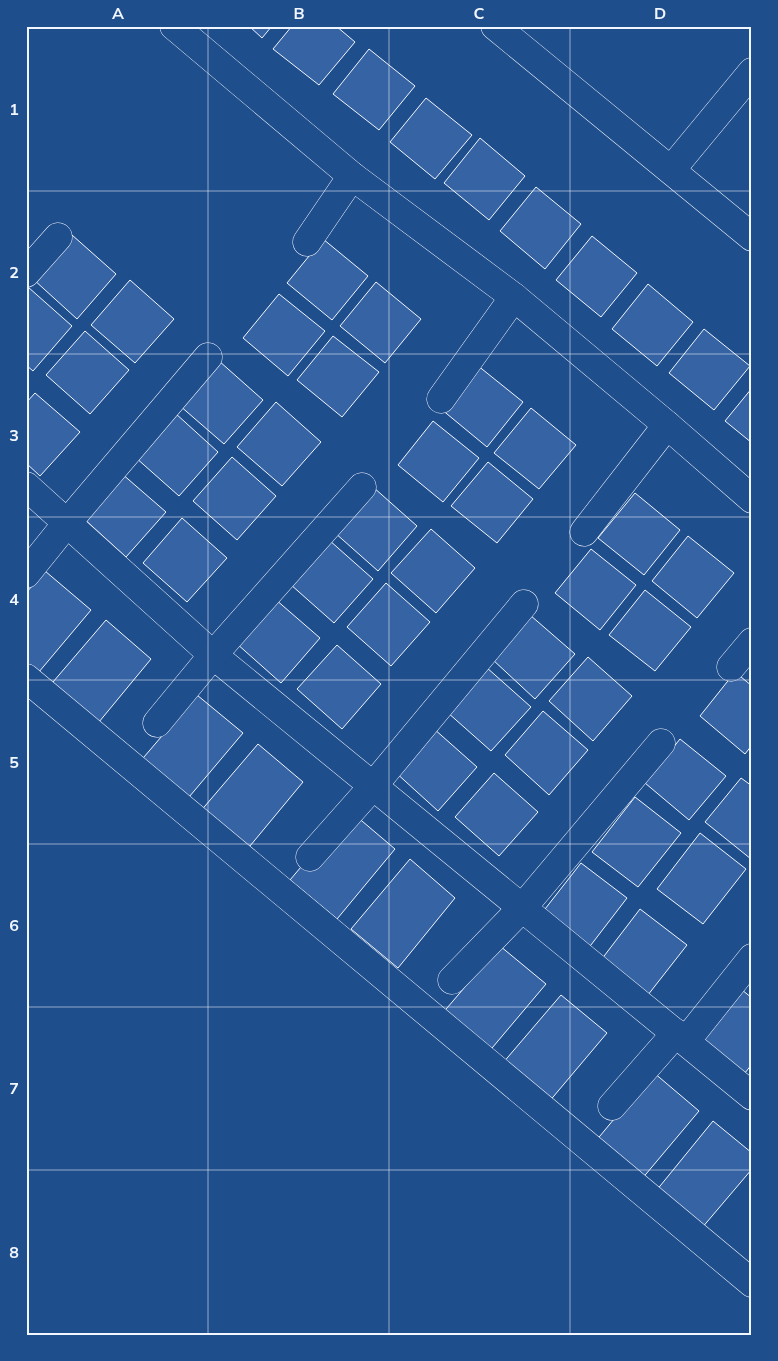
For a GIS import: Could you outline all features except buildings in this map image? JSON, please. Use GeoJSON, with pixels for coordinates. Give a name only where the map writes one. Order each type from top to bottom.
{"type":"FeatureCollection","features":[{"type":"Feature","properties":{"kind":"street"},"geometry":{"type":"LineString","coordinates":[[174,26],[352,176],[514,297],[668,425],[752,499]]}},
{"type":"Feature","properties":{"kind":"street"},"geometry":{"type":"LineString","coordinates":[[495,26],[752,237]]}},
{"type":"Feature","properties":{"kind":"street"},"geometry":{"type":"LineString","coordinates":[[670,170],[752,72]]}},
{"type":"Feature","properties":{"kind":"street"},"geometry":{"type":"LineString","coordinates":[[307,242],[352,176]]}},
{"type":"Feature","properties":{"kind":"street"},"geometry":{"type":"LineString","coordinates":[[26,273],[58,237]]}},
{"type":"Feature","properties":{"kind":"street"},"geometry":{"type":"LineString","coordinates":[[441,399],[514,297]]}},
{"type":"Feature","properties":{"kind":"street"},"geometry":{"type":"LineString","coordinates":[[26,574],[208,357]]}},
{"type":"Feature","properties":{"kind":"street"},"geometry":{"type":"LineString","coordinates":[[584,532],[668,425]]}},
{"type":"Feature","properties":{"kind":"street"},"geometry":{"type":"LineString","coordinates":[[26,486],[213,655],[752,1096]]}},
{"type":"Feature","properties":{"kind":"street"},"geometry":{"type":"LineString","coordinates":[[157,723],[213,655],[362,487]]}},
{"type":"Feature","properties":{"kind":"street"},"geometry":{"type":"LineString","coordinates":[[310,857],[373,786],[524,604]]}},
{"type":"Feature","properties":{"kind":"street"},"geometry":{"type":"LineString","coordinates":[[731,667],[752,642]]}},
{"type":"Feature","properties":{"kind":"street"},"geometry":{"type":"LineString","coordinates":[[26,678],[752,1283]]}},
{"type":"Feature","properties":{"kind":"street"},"geometry":{"type":"LineString","coordinates":[[452,980],[523,907],[661,743]]}},
{"type":"Feature","properties":{"kind":"street"},"geometry":{"type":"LineString","coordinates":[[612,1106],[681,1037],[752,958]]}}]}
